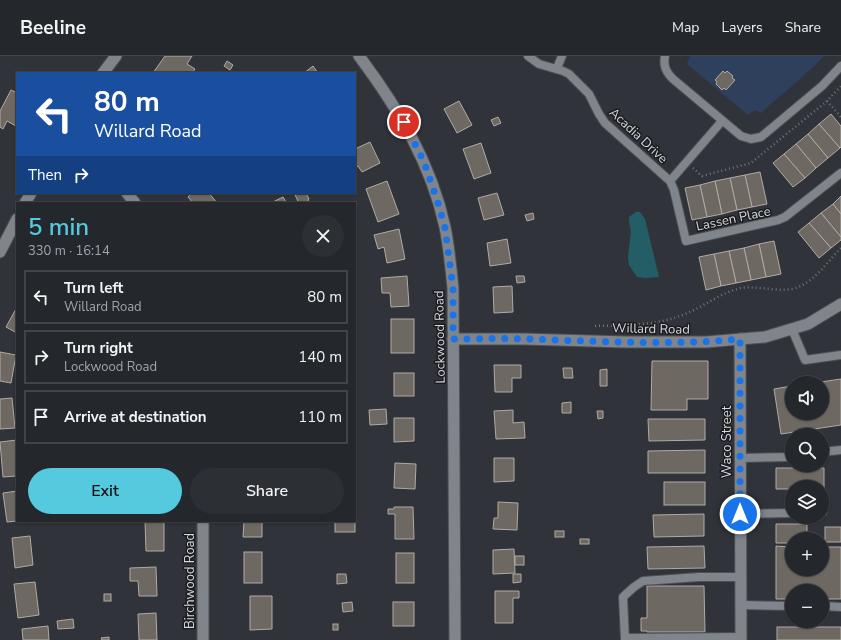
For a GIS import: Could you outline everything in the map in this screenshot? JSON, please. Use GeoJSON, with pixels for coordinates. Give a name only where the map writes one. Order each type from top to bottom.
{"type":"FeatureCollection","features":[{"type":"Feature","properties":{"kind":"street"},"geometry":{"type":"LineString","coordinates":[[105,72],[116,56]]}},
{"type":"Feature","properties":{"kind":"street","name":"Lockwood Road"},"geometry":{"type":"LineString","coordinates":[[359,56],[381,86],[404,122],[424,162],[445,228],[450,257],[453,288],[455,640]]}},
{"type":"Feature","properties":{"kind":"street"},"geometry":{"type":"LineString","coordinates":[[128,194],[134,202]]}},
{"type":"Feature","properties":{"kind":"street"},"geometry":{"type":"LineString","coordinates":[[0,252],[16,221]]}},
{"type":"Feature","properties":{"kind":"street","name":"Willard Road"},"geometry":{"type":"LineString","coordinates":[[453,339],[706,342],[765,337],[808,324],[841,304]]}},
{"type":"Feature","properties":{"kind":"street","name":"Waco Street"},"geometry":{"type":"LineString","coordinates":[[740,339],[741,638]]}},
{"type":"Feature","properties":{"kind":"street","name":"Birchwood Road"},"geometry":{"type":"LineString","coordinates":[[203,522],[203,640]]}},
{"type":"Feature","properties":{"kind":"lane","name":"Acadia Drive"},"geometry":{"type":"LineString","coordinates":[[528,56],[538,64],[557,68],[569,74],[589,94],[605,123],[670,181],[674,190],[686,240]]}},
{"type":"Feature","properties":{"kind":"lane"},"geometry":{"type":"LineString","coordinates":[[557,68],[562,56]]}},
{"type":"Feature","properties":{"kind":"lane"},"geometry":{"type":"LineString","coordinates":[[665,56],[664,64],[668,74],[741,136],[744,138],[756,139],[761,137],[818,90],[841,66]]}},
{"type":"Feature","properties":{"kind":"lane"},"geometry":{"type":"LineString","coordinates":[[670,181],[722,121]]}},
{"type":"Feature","properties":{"kind":"lane","name":"Lassen Place"},"geometry":{"type":"LineString","coordinates":[[686,240],[778,220],[785,217],[841,173]]}},
{"type":"Feature","properties":{"kind":"lane"},"geometry":{"type":"LineString","coordinates":[[792,329],[805,360],[841,355]]}},
{"type":"Feature","properties":{"kind":"lane"},"geometry":{"type":"LineString","coordinates":[[829,451],[841,450]]}},
{"type":"Feature","properties":{"kind":"lane"},"geometry":{"type":"LineString","coordinates":[[740,458],[785,457]]}},
{"type":"Feature","properties":{"kind":"lane"},"geometry":{"type":"LineString","coordinates":[[740,514],[785,513]]}},
{"type":"Feature","properties":{"kind":"lane"},"geometry":{"type":"LineString","coordinates":[[741,577],[699,577],[643,581],[634,586],[623,598],[625,639],[741,638]]}},
{"type":"Feature","properties":{"kind":"lane"},"geometry":{"type":"LineString","coordinates":[[741,605],[785,606]]}},
{"type":"Feature","properties":{"kind":"lane"},"geometry":{"type":"LineString","coordinates":[[829,606],[841,607]]}},
{"type":"Feature","properties":{"kind":"path"},"geometry":{"type":"LineString","coordinates":[[818,90],[841,117]]}},
{"type":"Feature","properties":{"kind":"path"},"geometry":{"type":"LineString","coordinates":[[595,326],[653,324],[680,316],[729,292],[740,289],[752,287],[788,290],[798,287],[810,280],[841,248]]}},
{"type":"Feature","properties":{"kind":"shaded area"},"geometry":{"type":"Polygon","coordinates":[[[690,56],[824,56],[761,113],[755,110],[748,115],[687,64],[690,56]]]}},
{"type":"Feature","properties":{"kind":"shaded area"},"geometry":{"type":"Polygon","coordinates":[[[636,212],[640,212],[645,219],[659,277],[637,277],[629,265],[628,257],[631,231],[629,217],[636,212]]]}},
{"type":"Feature","properties":{"kind":"building"},"geometry":{"type":"Polygon","coordinates":[[[165,56],[192,56],[187,64],[195,69],[193,72],[154,72],[165,56]]]}},
{"type":"Feature","properties":{"kind":"building"},"geometry":{"type":"Polygon","coordinates":[[[227,61],[233,65],[230,70],[224,66],[227,61]]]}},
{"type":"Feature","properties":{"kind":"building"},"geometry":{"type":"Polygon","coordinates":[[[313,66],[317,72],[305,72],[313,66]]]}},
{"type":"Feature","properties":{"kind":"building"},"geometry":{"type":"Polygon","coordinates":[[[723,71],[725,73],[727,71],[735,80],[726,90],[724,88],[722,90],[716,84],[717,82],[715,80],[723,71]]]}},
{"type":"Feature","properties":{"kind":"building"},"geometry":{"type":"Polygon","coordinates":[[[11,90],[16,92],[16,126],[7,121],[3,129],[0,127],[0,111],[11,90]]]}},
{"type":"Feature","properties":{"kind":"building"},"geometry":{"type":"Polygon","coordinates":[[[459,101],[472,125],[457,133],[444,109],[459,101]]]}},
{"type":"Feature","properties":{"kind":"building"},"geometry":{"type":"Polygon","coordinates":[[[831,114],[841,126],[840,148],[819,124],[831,114]]]}},
{"type":"Feature","properties":{"kind":"building"},"geometry":{"type":"Polygon","coordinates":[[[498,117],[501,123],[494,126],[491,120],[498,117]]]}},
{"type":"Feature","properties":{"kind":"building"},"geometry":{"type":"Polygon","coordinates":[[[819,124],[840,148],[828,158],[808,134],[819,124]]]}},
{"type":"Feature","properties":{"kind":"building"},"geometry":{"type":"Polygon","coordinates":[[[808,134],[828,158],[816,168],[796,144],[808,134]]]}},
{"type":"Feature","properties":{"kind":"building"},"geometry":{"type":"Polygon","coordinates":[[[370,142],[380,163],[362,172],[358,166],[356,167],[356,149],[370,142]]]}},
{"type":"Feature","properties":{"kind":"building"},"geometry":{"type":"Polygon","coordinates":[[[481,143],[491,173],[474,179],[463,149],[481,143]]]}},
{"type":"Feature","properties":{"kind":"building"},"geometry":{"type":"Polygon","coordinates":[[[796,144],[816,168],[805,178],[784,154],[796,144]]]}},
{"type":"Feature","properties":{"kind":"building"},"geometry":{"type":"Polygon","coordinates":[[[784,154],[805,178],[793,187],[773,163],[784,154]]]}},
{"type":"Feature","properties":{"kind":"building"},"geometry":{"type":"Polygon","coordinates":[[[760,172],[767,204],[752,207],[745,175],[760,172]]]}},
{"type":"Feature","properties":{"kind":"building"},"geometry":{"type":"Polygon","coordinates":[[[745,175],[752,207],[737,210],[730,178],[745,175]]]}},
{"type":"Feature","properties":{"kind":"building"},"geometry":{"type":"Polygon","coordinates":[[[730,178],[737,210],[722,214],[715,181],[730,178]]]}},
{"type":"Feature","properties":{"kind":"building"},"geometry":{"type":"Polygon","coordinates":[[[387,181],[399,214],[378,222],[366,189],[387,181]]]}},
{"type":"Feature","properties":{"kind":"building"},"geometry":{"type":"Polygon","coordinates":[[[715,181],[722,214],[707,217],[700,185],[715,181]]]}},
{"type":"Feature","properties":{"kind":"building"},"geometry":{"type":"Polygon","coordinates":[[[700,185],[707,217],[692,220],[685,188],[700,185]]]}},
{"type":"Feature","properties":{"kind":"building"},"geometry":{"type":"Polygon","coordinates":[[[497,193],[504,215],[484,220],[478,198],[497,193]]]}},
{"type":"Feature","properties":{"kind":"building"},"geometry":{"type":"Polygon","coordinates":[[[191,194],[210,194],[216,202],[192,202],[188,197],[191,194]]]}},
{"type":"Feature","properties":{"kind":"building"},"geometry":{"type":"Polygon","coordinates":[[[294,194],[306,194],[309,202],[298,202],[294,194]]]}},
{"type":"Feature","properties":{"kind":"building"},"geometry":{"type":"Polygon","coordinates":[[[841,196],[841,214],[833,204],[841,196]]]}},
{"type":"Feature","properties":{"kind":"building"},"geometry":{"type":"Polygon","coordinates":[[[283,197],[286,202],[273,202],[283,197]]]}},
{"type":"Feature","properties":{"kind":"building"},"geometry":{"type":"Polygon","coordinates":[[[833,204],[841,214],[841,237],[821,213],[833,204]]]}},
{"type":"Feature","properties":{"kind":"building"},"geometry":{"type":"Polygon","coordinates":[[[533,213],[534,219],[527,221],[525,215],[533,213]]]}},
{"type":"Feature","properties":{"kind":"building"},"geometry":{"type":"Polygon","coordinates":[[[821,213],[841,237],[841,240],[831,248],[809,223],[821,213]]]}},
{"type":"Feature","properties":{"kind":"building"},"geometry":{"type":"Polygon","coordinates":[[[809,223],[831,248],[819,258],[798,232],[809,223]]]}},
{"type":"Feature","properties":{"kind":"building"},"geometry":{"type":"Polygon","coordinates":[[[399,229],[405,259],[387,263],[384,247],[378,249],[374,235],[399,229]]]}},
{"type":"Feature","properties":{"kind":"building"},"geometry":{"type":"Polygon","coordinates":[[[507,239],[511,263],[490,266],[487,243],[507,239]]]}},
{"type":"Feature","properties":{"kind":"building"},"geometry":{"type":"Polygon","coordinates":[[[774,241],[781,274],[766,277],[759,244],[774,241]]]}},
{"type":"Feature","properties":{"kind":"building"},"geometry":{"type":"Polygon","coordinates":[[[759,244],[766,277],[751,280],[744,248],[759,244]]]}},
{"type":"Feature","properties":{"kind":"building"},"geometry":{"type":"Polygon","coordinates":[[[744,248],[751,280],[736,283],[729,251],[744,248]]]}},
{"type":"Feature","properties":{"kind":"building"},"geometry":{"type":"Polygon","coordinates":[[[729,251],[736,283],[721,286],[714,254],[729,251]]]}},
{"type":"Feature","properties":{"kind":"building"},"geometry":{"type":"Polygon","coordinates":[[[714,254],[721,286],[706,290],[699,257],[714,254]]]}},
{"type":"Feature","properties":{"kind":"building"},"geometry":{"type":"Polygon","coordinates":[[[407,276],[409,306],[391,307],[390,293],[382,293],[381,278],[407,276]]]}},
{"type":"Feature","properties":{"kind":"building"},"geometry":{"type":"Polygon","coordinates":[[[516,276],[524,276],[525,282],[517,283],[516,276]]]}},
{"type":"Feature","properties":{"kind":"building"},"geometry":{"type":"Polygon","coordinates":[[[512,286],[513,312],[494,313],[493,287],[512,286]]]}},
{"type":"Feature","properties":{"kind":"building"},"geometry":{"type":"Polygon","coordinates":[[[16,309],[16,332],[6,327],[16,309]]]}},
{"type":"Feature","properties":{"kind":"building"},"geometry":{"type":"Polygon","coordinates":[[[391,319],[414,319],[414,353],[391,353],[391,319]]]}},
{"type":"Feature","properties":{"kind":"building"},"geometry":{"type":"Polygon","coordinates":[[[0,352],[16,355],[11,383],[0,381],[0,352]]]}},
{"type":"Feature","properties":{"kind":"building"},"geometry":{"type":"Polygon","coordinates":[[[652,361],[708,361],[708,399],[687,399],[687,410],[651,410],[652,361]]]}},
{"type":"Feature","properties":{"kind":"building"},"geometry":{"type":"Polygon","coordinates":[[[494,365],[521,365],[521,378],[512,378],[512,392],[495,392],[494,365]]]}},
{"type":"Feature","properties":{"kind":"building"},"geometry":{"type":"Polygon","coordinates":[[[563,368],[572,368],[573,378],[564,378],[563,368]]]}},
{"type":"Feature","properties":{"kind":"building"},"geometry":{"type":"Polygon","coordinates":[[[607,369],[607,386],[600,386],[600,370],[607,369]]]}},
{"type":"Feature","properties":{"kind":"building"},"geometry":{"type":"Polygon","coordinates":[[[394,373],[414,373],[414,396],[394,396],[394,373]]]}},
{"type":"Feature","properties":{"kind":"building"},"geometry":{"type":"Polygon","coordinates":[[[841,379],[841,425],[821,428],[785,428],[785,433],[781,434],[774,389],[785,387],[785,420],[829,420],[829,381],[841,379]]]}},
{"type":"Feature","properties":{"kind":"building"},"geometry":{"type":"Polygon","coordinates":[[[12,398],[15,428],[0,429],[0,399],[12,398]]]}},
{"type":"Feature","properties":{"kind":"building"},"geometry":{"type":"Polygon","coordinates":[[[571,402],[571,413],[562,413],[562,403],[571,402]]]}},
{"type":"Feature","properties":{"kind":"building"},"geometry":{"type":"Polygon","coordinates":[[[386,409],[387,424],[370,425],[369,410],[386,409]]]}},
{"type":"Feature","properties":{"kind":"building"},"geometry":{"type":"Polygon","coordinates":[[[513,410],[513,423],[524,422],[525,438],[496,439],[494,411],[513,410]]]}},
{"type":"Feature","properties":{"kind":"building"},"geometry":{"type":"Polygon","coordinates":[[[597,411],[603,411],[603,418],[598,419],[597,411]]]}},
{"type":"Feature","properties":{"kind":"building"},"geometry":{"type":"Polygon","coordinates":[[[394,418],[414,418],[414,441],[394,442],[394,418]]]}},
{"type":"Feature","properties":{"kind":"building"},"geometry":{"type":"Polygon","coordinates":[[[648,419],[705,419],[705,440],[649,441],[648,419]]]}},
{"type":"Feature","properties":{"kind":"building"},"geometry":{"type":"Polygon","coordinates":[[[16,440],[16,476],[3,477],[0,442],[16,440]]]}},
{"type":"Feature","properties":{"kind":"building"},"geometry":{"type":"Polygon","coordinates":[[[705,450],[705,473],[648,473],[648,451],[705,450]]]}},
{"type":"Feature","properties":{"kind":"building"},"geometry":{"type":"Polygon","coordinates":[[[494,458],[514,458],[514,481],[494,482],[494,458]]]}},
{"type":"Feature","properties":{"kind":"building"},"geometry":{"type":"Polygon","coordinates":[[[395,463],[416,464],[415,489],[394,488],[395,463]]]}},
{"type":"Feature","properties":{"kind":"building"},"geometry":{"type":"Polygon","coordinates":[[[776,468],[785,468],[785,472],[824,472],[824,480],[785,480],[785,489],[776,489],[776,468]]]}},
{"type":"Feature","properties":{"kind":"building"},"geometry":{"type":"Polygon","coordinates":[[[664,482],[705,482],[705,505],[664,505],[664,482]]]}},
{"type":"Feature","properties":{"kind":"building"},"geometry":{"type":"Polygon","coordinates":[[[16,491],[16,521],[7,522],[3,493],[16,491]]]}},
{"type":"Feature","properties":{"kind":"building"},"geometry":{"type":"Polygon","coordinates":[[[498,502],[518,503],[517,530],[493,529],[494,518],[498,518],[498,502]]]}},
{"type":"Feature","properties":{"kind":"building"},"geometry":{"type":"Polygon","coordinates":[[[394,507],[413,507],[414,539],[395,539],[395,514],[388,514],[388,509],[394,509],[394,507]]]}},
{"type":"Feature","properties":{"kind":"building"},"geometry":{"type":"Polygon","coordinates":[[[704,514],[704,536],[654,537],[653,515],[704,514]]]}},
{"type":"Feature","properties":{"kind":"building"},"geometry":{"type":"Polygon","coordinates":[[[145,522],[164,522],[164,551],[146,551],[145,522]]]}},
{"type":"Feature","properties":{"kind":"building"},"geometry":{"type":"Polygon","coordinates":[[[244,522],[262,522],[262,537],[243,537],[244,522]]]}},
{"type":"Feature","properties":{"kind":"building"},"geometry":{"type":"Polygon","coordinates":[[[335,522],[355,522],[355,532],[335,532],[335,522]]]}},
{"type":"Feature","properties":{"kind":"building"},"geometry":{"type":"Polygon","coordinates":[[[776,524],[807,524],[807,532],[785,532],[785,543],[776,543],[776,524]]]}},
{"type":"Feature","properties":{"kind":"building"},"geometry":{"type":"Polygon","coordinates":[[[825,527],[841,527],[841,542],[829,542],[829,532],[825,532],[825,527]]]}},
{"type":"Feature","properties":{"kind":"building"},"geometry":{"type":"Polygon","coordinates":[[[555,531],[564,531],[564,537],[555,537],[555,531]]]}},
{"type":"Feature","properties":{"kind":"building"},"geometry":{"type":"Polygon","coordinates":[[[30,536],[33,565],[15,568],[12,538],[30,536]]]}},
{"type":"Feature","properties":{"kind":"building"},"geometry":{"type":"Polygon","coordinates":[[[580,539],[589,539],[589,544],[580,544],[580,539]]]}},
{"type":"Feature","properties":{"kind":"building"},"geometry":{"type":"Polygon","coordinates":[[[704,546],[705,568],[648,569],[647,547],[704,546]]]}},
{"type":"Feature","properties":{"kind":"building"},"geometry":{"type":"Polygon","coordinates":[[[776,546],[785,547],[785,576],[829,576],[829,547],[841,547],[841,599],[829,599],[829,584],[785,584],[785,599],[776,599],[776,546]]]}},
{"type":"Feature","properties":{"kind":"building"},"geometry":{"type":"Polygon","coordinates":[[[514,549],[515,573],[493,574],[493,550],[514,549]]]}},
{"type":"Feature","properties":{"kind":"building"},"geometry":{"type":"Polygon","coordinates":[[[244,552],[262,552],[262,583],[244,583],[244,552]]]}},
{"type":"Feature","properties":{"kind":"building"},"geometry":{"type":"Polygon","coordinates":[[[396,553],[414,553],[414,583],[396,583],[396,553]]]}},
{"type":"Feature","properties":{"kind":"building"},"geometry":{"type":"Polygon","coordinates":[[[515,556],[524,556],[524,565],[515,565],[515,556]]]}},
{"type":"Feature","properties":{"kind":"building"},"geometry":{"type":"Polygon","coordinates":[[[156,567],[157,596],[139,596],[138,581],[130,581],[130,568],[156,567]]]}},
{"type":"Feature","properties":{"kind":"building"},"geometry":{"type":"Polygon","coordinates":[[[337,574],[346,574],[347,583],[337,584],[337,574]]]}},
{"type":"Feature","properties":{"kind":"building"},"geometry":{"type":"Polygon","coordinates":[[[513,574],[521,574],[521,582],[513,583],[513,574]]]}},
{"type":"Feature","properties":{"kind":"building"},"geometry":{"type":"Polygon","coordinates":[[[35,582],[39,615],[18,618],[14,584],[35,582]]]}},
{"type":"Feature","properties":{"kind":"building"},"geometry":{"type":"Polygon","coordinates":[[[647,586],[704,586],[705,632],[641,631],[641,618],[647,618],[647,586]]]}},
{"type":"Feature","properties":{"kind":"building"},"geometry":{"type":"Polygon","coordinates":[[[495,591],[519,591],[519,598],[513,598],[513,623],[495,623],[495,591]]]}},
{"type":"Feature","properties":{"kind":"building"},"geometry":{"type":"Polygon","coordinates":[[[104,594],[111,594],[111,601],[104,601],[104,594]]]}},
{"type":"Feature","properties":{"kind":"building"},"geometry":{"type":"Polygon","coordinates":[[[250,596],[272,596],[272,629],[250,630],[250,596]]]}},
{"type":"Feature","properties":{"kind":"building"},"geometry":{"type":"Polygon","coordinates":[[[352,602],[353,611],[343,612],[342,603],[352,602]]]}},
{"type":"Feature","properties":{"kind":"building"},"geometry":{"type":"Polygon","coordinates":[[[393,602],[414,602],[414,626],[393,626],[393,602]]]}},
{"type":"Feature","properties":{"kind":"building"},"geometry":{"type":"Polygon","coordinates":[[[156,613],[157,640],[139,640],[138,614],[156,613]]]}},
{"type":"Feature","properties":{"kind":"building"},"geometry":{"type":"Polygon","coordinates":[[[73,619],[74,628],[58,629],[57,621],[73,619]]]}},
{"type":"Feature","properties":{"kind":"building"},"geometry":{"type":"Polygon","coordinates":[[[333,624],[338,624],[338,630],[333,630],[333,624]]]}},
{"type":"Feature","properties":{"kind":"building"},"geometry":{"type":"Polygon","coordinates":[[[48,626],[49,640],[23,640],[22,629],[48,626]]]}},
{"type":"Feature","properties":{"kind":"building"},"geometry":{"type":"Polygon","coordinates":[[[777,627],[841,627],[841,640],[777,640],[777,627]]]}},
{"type":"Feature","properties":{"kind":"building"},"geometry":{"type":"Polygon","coordinates":[[[109,637],[109,640],[102,640],[101,638],[109,637]]]}},
{"type":"Feature","properties":{"kind":"route"},"geometry":{"type":"LineString","coordinates":[[404,122],[424,162],[445,228],[453,288],[453,339],[706,342],[740,339],[740,514]]}}]}
